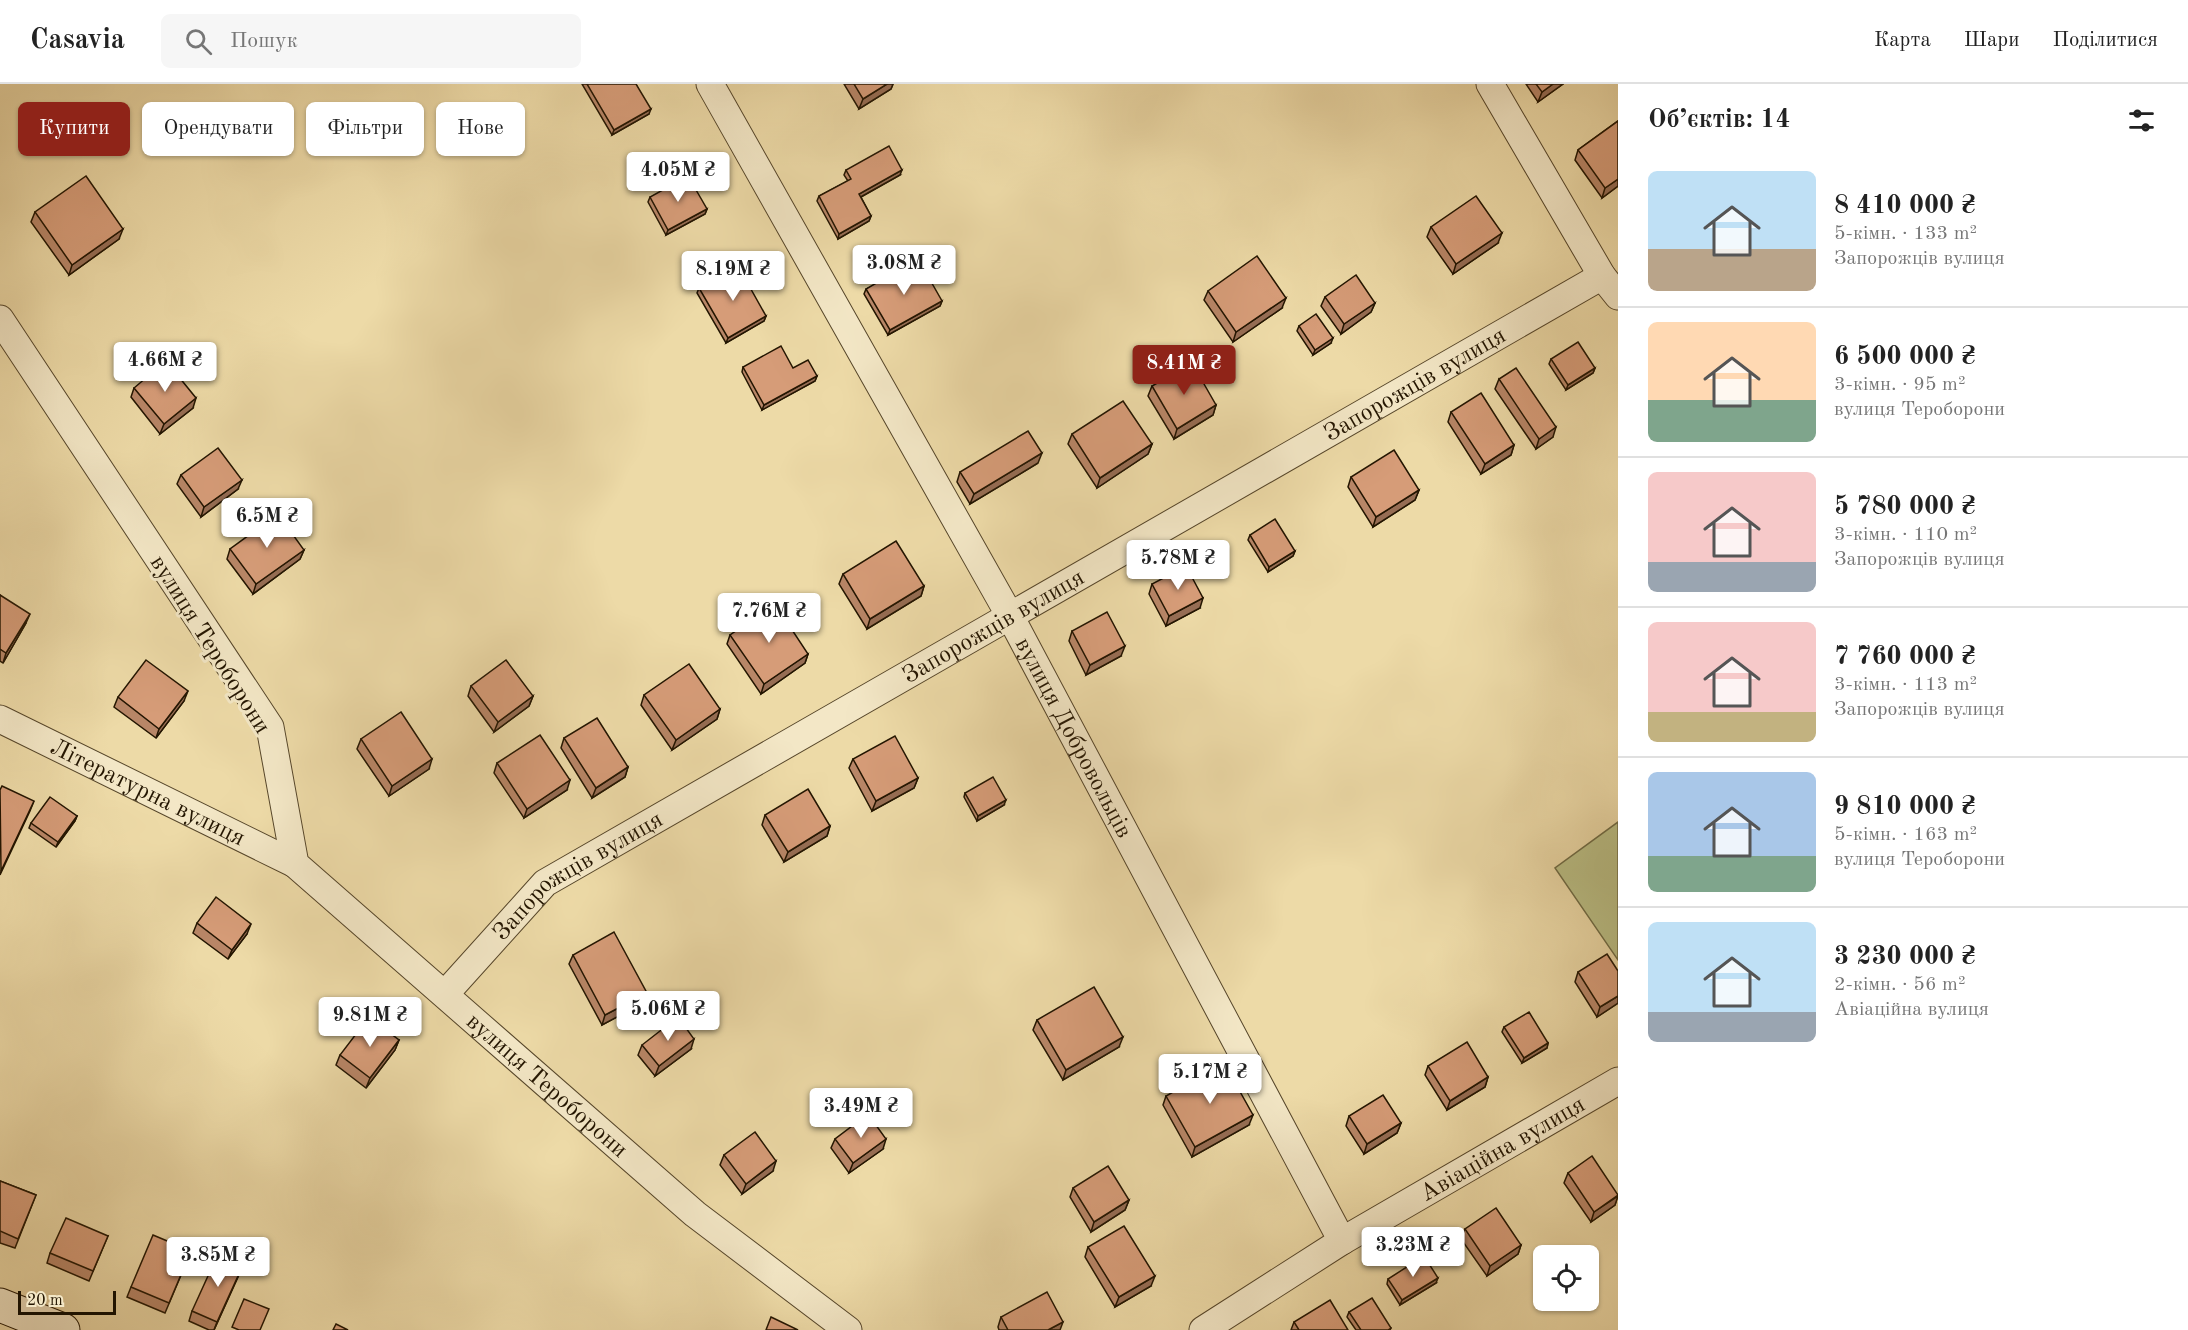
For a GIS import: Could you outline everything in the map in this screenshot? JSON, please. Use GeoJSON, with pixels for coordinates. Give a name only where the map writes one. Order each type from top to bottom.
{"type":"FeatureCollection","features":[{"type":"Feature","properties":{"kind":"street","name":"вулиця Добровольців"},"geometry":{"type":"LineString","coordinates":[[710,84],[1010,616],[1342,1241]]}},
{"type":"Feature","properties":{"kind":"street"},"geometry":{"type":"LineString","coordinates":[[1490,84],[1610,286]]}},
{"type":"Feature","properties":{"kind":"street","name":"Запорожців вулиця"},"geometry":{"type":"LineString","coordinates":[[446,994],[545,883],[1010,616],[1610,286]]}},
{"type":"Feature","properties":{"kind":"street","name":"вулиця Тероборони"},"geometry":{"type":"LineString","coordinates":[[0,319],[270,727],[295,864],[695,1214],[848,1330]]}},
{"type":"Feature","properties":{"kind":"street","name":"Літературна вулиця"},"geometry":{"type":"LineString","coordinates":[[0,719],[295,864]]}},
{"type":"Feature","properties":{"kind":"street","name":"Авіаційна вулиця"},"geometry":{"type":"LineString","coordinates":[[1203,1330],[1342,1241],[1618,1081]]}},
{"type":"Feature","properties":{"kind":"street"},"geometry":{"type":"LineString","coordinates":[[0,1305],[63,1330]]}},
{"type":"Feature","properties":{"kind":"green space"},"geometry":{"type":"Polygon","coordinates":[[[1618,822],[1618,960],[1555,868],[1618,822]]]}},
{"type":"Feature","properties":{"kind":"building"},"geometry":{"type":"Polygon","coordinates":[[[587,84],[636,84],[651,109],[614,130],[587,84]]]}},
{"type":"Feature","properties":{"kind":"building"},"geometry":{"type":"Polygon","coordinates":[[[854,84],[887,84],[863,99],[854,84]]]}},
{"type":"Feature","properties":{"kind":"building"},"geometry":{"type":"Polygon","coordinates":[[[1536,84],[1553,84],[1542,92],[1536,84]]]}},
{"type":"Feature","properties":{"kind":"building"},"geometry":{"type":"Polygon","coordinates":[[[1618,121],[1618,179],[1605,188],[1578,150],[1618,121]]]}},
{"type":"Feature","properties":{"kind":"building"},"geometry":{"type":"Polygon","coordinates":[[[889,146],[902,170],[859,194],[871,216],[839,234],[819,196],[851,179],[846,170],[889,146]]]}},
{"type":"Feature","properties":{"kind":"building"},"geometry":{"type":"Polygon","coordinates":[[[86,176],[123,229],[72,265],[35,212],[86,176]]]}},
{"type":"Feature","properties":{"kind":"building"},"geometry":{"type":"Polygon","coordinates":[[[688,176],[707,209],[668,230],[650,197],[688,176]]]}},
{"type":"Feature","properties":{"kind":"building"},"geometry":{"type":"Polygon","coordinates":[[[1476,196],[1502,233],[1456,264],[1431,227],[1476,196]]]}},
{"type":"Feature","properties":{"kind":"building"},"geometry":{"type":"Polygon","coordinates":[[[1257,256],[1286,298],[1236,332],[1208,291],[1257,256]]]}},
{"type":"Feature","properties":{"kind":"building"},"geometry":{"type":"Polygon","coordinates":[[[921,264],[942,301],[890,330],[866,289],[902,268],[905,273],[921,264]]]}},
{"type":"Feature","properties":{"kind":"building"},"geometry":{"type":"Polygon","coordinates":[[[738,266],[766,316],[728,338],[699,288],[738,266]]]}},
{"type":"Feature","properties":{"kind":"building"},"geometry":{"type":"Polygon","coordinates":[[[1356,275],[1375,303],[1344,324],[1325,297],[1356,275]]]}},
{"type":"Feature","properties":{"kind":"building"},"geometry":{"type":"Polygon","coordinates":[[[1316,314],[1333,338],[1315,350],[1299,326],[1316,314]]]}},
{"type":"Feature","properties":{"kind":"building"},"geometry":{"type":"Polygon","coordinates":[[[1578,342],[1595,368],[1568,385],[1551,359],[1578,342]]]}},
{"type":"Feature","properties":{"kind":"building"},"geometry":{"type":"Polygon","coordinates":[[[781,346],[793,368],[808,360],[817,376],[764,405],[743,367],[781,346]]]}},
{"type":"Feature","properties":{"kind":"building"},"geometry":{"type":"Polygon","coordinates":[[[166,361],[196,398],[164,424],[134,388],[166,361]]]}},
{"type":"Feature","properties":{"kind":"building"},"geometry":{"type":"Polygon","coordinates":[[[1192,363],[1216,405],[1177,429],[1152,386],[1192,363]]]}},
{"type":"Feature","properties":{"kind":"building"},"geometry":{"type":"Polygon","coordinates":[[[1516,368],[1556,427],[1539,439],[1499,379],[1516,368]]]}},
{"type":"Feature","properties":{"kind":"building"},"geometry":{"type":"Polygon","coordinates":[[[1481,393],[1514,445],[1485,464],[1451,412],[1481,393]]]}},
{"type":"Feature","properties":{"kind":"building"},"geometry":{"type":"Polygon","coordinates":[[[1123,401],[1152,444],[1100,478],[1072,434],[1123,401]]]}},
{"type":"Feature","properties":{"kind":"building"},"geometry":{"type":"Polygon","coordinates":[[[1028,431],[1042,453],[974,494],[960,472],[1028,431]]]}},
{"type":"Feature","properties":{"kind":"building"},"geometry":{"type":"Polygon","coordinates":[[[218,448],[242,480],[204,507],[181,475],[218,448]]]}},
{"type":"Feature","properties":{"kind":"building"},"geometry":{"type":"Polygon","coordinates":[[[1394,450],[1419,490],[1376,517],[1351,477],[1394,450]]]}},
{"type":"Feature","properties":{"kind":"building"},"geometry":{"type":"Polygon","coordinates":[[[278,514],[304,550],[256,584],[230,549],[278,514]]]}},
{"type":"Feature","properties":{"kind":"building"},"geometry":{"type":"Polygon","coordinates":[[[1275,519],[1295,551],[1269,567],[1250,535],[1275,519]]]}},
{"type":"Feature","properties":{"kind":"building"},"geometry":{"type":"Polygon","coordinates":[[[896,541],[924,586],[870,619],[843,574],[896,541]]]}},
{"type":"Feature","properties":{"kind":"building"},"geometry":{"type":"Polygon","coordinates":[[[1186,566],[1203,598],[1169,616],[1152,584],[1186,566]]]}},
{"type":"Feature","properties":{"kind":"building"},"geometry":{"type":"Polygon","coordinates":[[[0,595],[30,614],[6,653],[0,649],[0,595]]]}},
{"type":"Feature","properties":{"kind":"building"},"geometry":{"type":"Polygon","coordinates":[[[775,604],[808,654],[764,684],[730,635],[775,604]]]}},
{"type":"Feature","properties":{"kind":"building"},"geometry":{"type":"Polygon","coordinates":[[[1107,612],[1125,646],[1090,665],[1072,631],[1107,612]]]}},
{"type":"Feature","properties":{"kind":"building"},"geometry":{"type":"Polygon","coordinates":[[[146,660],[188,691],[159,729],[118,697],[146,660]]]}},
{"type":"Feature","properties":{"kind":"building"},"geometry":{"type":"Polygon","coordinates":[[[506,660],[533,696],[498,722],[471,686],[506,660]]]}},
{"type":"Feature","properties":{"kind":"building"},"geometry":{"type":"Polygon","coordinates":[[[689,664],[720,709],[676,740],[644,695],[689,664]]]}},
{"type":"Feature","properties":{"kind":"building"},"geometry":{"type":"Polygon","coordinates":[[[401,712],[432,759],[392,786],[361,739],[401,712]]]}},
{"type":"Feature","properties":{"kind":"building"},"geometry":{"type":"Polygon","coordinates":[[[597,718],[628,767],[596,788],[564,738],[597,718]]]}},
{"type":"Feature","properties":{"kind":"building"},"geometry":{"type":"Polygon","coordinates":[[[540,735],[570,780],[527,809],[497,763],[540,735]]]}},
{"type":"Feature","properties":{"kind":"building"},"geometry":{"type":"Polygon","coordinates":[[[895,736],[918,778],[876,801],[853,759],[895,736]]]}},
{"type":"Feature","properties":{"kind":"building"},"geometry":{"type":"Polygon","coordinates":[[[993,777],[1006,800],[978,816],[965,793],[993,777]]]}},
{"type":"Feature","properties":{"kind":"building"},"geometry":{"type":"Polygon","coordinates":[[[2,786],[34,801],[1,871],[0,790],[2,786]]]}},
{"type":"Feature","properties":{"kind":"building"},"geometry":{"type":"Polygon","coordinates":[[[808,789],[830,826],[788,852],[765,815],[808,789]]]}},
{"type":"Feature","properties":{"kind":"building"},"geometry":{"type":"Polygon","coordinates":[[[50,797],[77,816],[58,842],[31,823],[50,797]]]}},
{"type":"Feature","properties":{"kind":"building"},"geometry":{"type":"Polygon","coordinates":[[[216,897],[251,924],[232,950],[197,923],[216,897]]]}},
{"type":"Feature","properties":{"kind":"building"},"geometry":{"type":"Polygon","coordinates":[[[614,932],[647,993],[605,1015],[573,955],[614,932]]]}},
{"type":"Feature","properties":{"kind":"building"},"geometry":{"type":"Polygon","coordinates":[[[1607,954],[1618,971],[1618,996],[1600,1007],[1578,972],[1607,954]]]}},
{"type":"Feature","properties":{"kind":"building"},"geometry":{"type":"Polygon","coordinates":[[[1094,987],[1123,1037],[1066,1070],[1037,1020],[1094,987]]]}},
{"type":"Feature","properties":{"kind":"building"},"geometry":{"type":"Polygon","coordinates":[[[1529,1012],[1548,1043],[1524,1058],[1504,1027],[1529,1012]]]}},
{"type":"Feature","properties":{"kind":"building"},"geometry":{"type":"Polygon","coordinates":[[[369,1017],[399,1040],[370,1078],[340,1055],[369,1017]]]}},
{"type":"Feature","properties":{"kind":"building"},"geometry":{"type":"Polygon","coordinates":[[[678,1017],[694,1039],[659,1066],[642,1045],[678,1017]]]}},
{"type":"Feature","properties":{"kind":"building"},"geometry":{"type":"Polygon","coordinates":[[[1467,1042],[1488,1077],[1450,1101],[1428,1066],[1467,1042]]]}},
{"type":"Feature","properties":{"kind":"building"},"geometry":{"type":"Polygon","coordinates":[[[1224,1063],[1253,1115],[1195,1147],[1166,1096],[1224,1063]]]}},
{"type":"Feature","properties":{"kind":"building"},"geometry":{"type":"Polygon","coordinates":[[[1383,1095],[1401,1123],[1367,1144],[1349,1116],[1383,1095]]]}},
{"type":"Feature","properties":{"kind":"building"},"geometry":{"type":"Polygon","coordinates":[[[868,1114],[886,1139],[853,1163],[835,1139],[868,1114]]]}},
{"type":"Feature","properties":{"kind":"building"},"geometry":{"type":"Polygon","coordinates":[[[755,1132],[776,1161],[746,1184],[724,1155],[755,1132]]]}},
{"type":"Feature","properties":{"kind":"building"},"geometry":{"type":"Polygon","coordinates":[[[1592,1156],[1618,1195],[1594,1212],[1568,1173],[1592,1156]]]}},
{"type":"Feature","properties":{"kind":"building"},"geometry":{"type":"Polygon","coordinates":[[[1108,1166],[1129,1200],[1094,1222],[1073,1188],[1108,1166]]]}},
{"type":"Feature","properties":{"kind":"building"},"geometry":{"type":"Polygon","coordinates":[[[0,1181],[36,1195],[18,1239],[0,1231],[0,1181]]]}},
{"type":"Feature","properties":{"kind":"building"},"geometry":{"type":"Polygon","coordinates":[[[1496,1208],[1521,1245],[1490,1266],[1465,1229],[1496,1208]]]}},
{"type":"Feature","properties":{"kind":"building"},"geometry":{"type":"Polygon","coordinates":[[[66,1218],[108,1236],[93,1271],[50,1253],[66,1218]]]}},
{"type":"Feature","properties":{"kind":"building"},"geometry":{"type":"Polygon","coordinates":[[[1124,1226],[1155,1276],[1119,1297],[1088,1247],[1124,1226]]]}},
{"type":"Feature","properties":{"kind":"building"},"geometry":{"type":"Polygon","coordinates":[[[153,1235],[191,1251],[169,1303],[131,1287],[153,1235]]]}},
{"type":"Feature","properties":{"kind":"building"},"geometry":{"type":"Polygon","coordinates":[[[218,1254],[243,1265],[217,1322],[192,1311],[218,1254]]]}},
{"type":"Feature","properties":{"kind":"building"},"geometry":{"type":"Polygon","coordinates":[[[1424,1256],[1438,1278],[1402,1300],[1388,1279],[1424,1256]]]}},
{"type":"Feature","properties":{"kind":"building"},"geometry":{"type":"Polygon","coordinates":[[[1047,1292],[1063,1322],[1048,1330],[1008,1330],[1001,1317],[1047,1292]]]}},
{"type":"Feature","properties":{"kind":"building"},"geometry":{"type":"Polygon","coordinates":[[[1372,1298],[1391,1328],[1388,1330],[1361,1330],[1349,1312],[1372,1298]]]}},
{"type":"Feature","properties":{"kind":"building"},"geometry":{"type":"Polygon","coordinates":[[[244,1299],[269,1309],[260,1330],[239,1330],[232,1327],[244,1299]]]}},
{"type":"Feature","properties":{"kind":"building"},"geometry":{"type":"Polygon","coordinates":[[[1330,1300],[1348,1330],[1299,1330],[1294,1322],[1330,1300]]]}},
{"type":"Feature","properties":{"kind":"building"},"geometry":{"type":"Polygon","coordinates":[[[771,1317],[798,1330],[766,1330],[771,1317]]]}},
{"type":"Feature","properties":{"kind":"building"},"geometry":{"type":"Polygon","coordinates":[[[336,1324],[348,1330],[333,1330],[336,1324]]]}}]}
